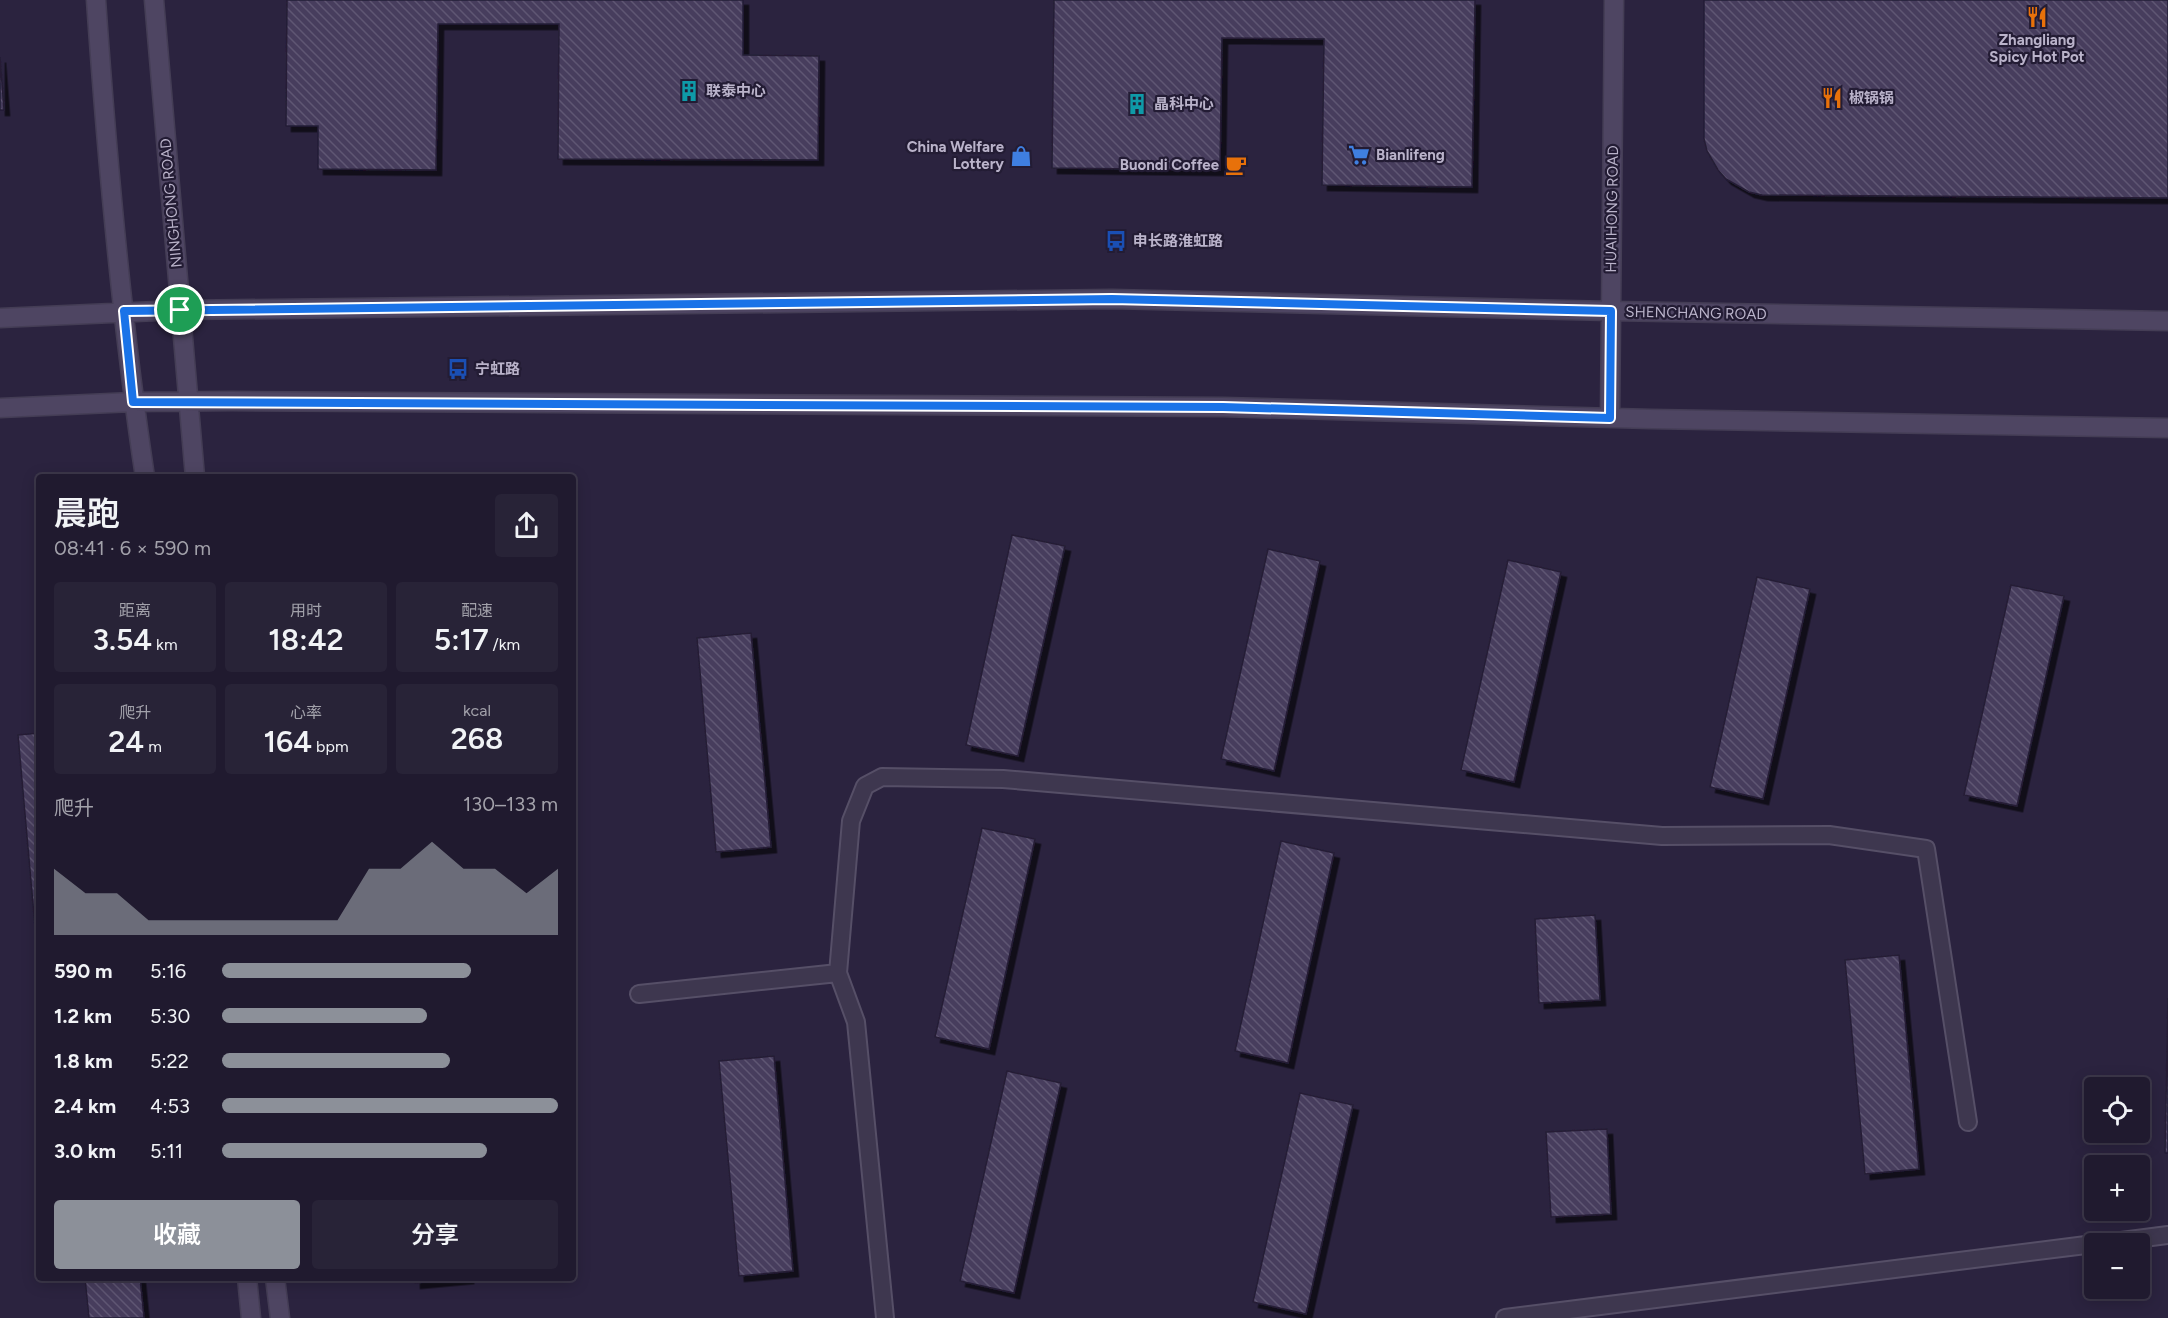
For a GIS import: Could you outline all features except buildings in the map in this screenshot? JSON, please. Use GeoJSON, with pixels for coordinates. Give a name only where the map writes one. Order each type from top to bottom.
{"type":"FeatureCollection","features":[{"type":"Feature","properties":{"kind":"main road"},"geometry":{"type":"LineString","coordinates":[[96,0],[107,149],[133,402],[144,474]]}},
{"type":"Feature","properties":{"kind":"main road","name":"NINGHONG ROAD"},"geometry":{"type":"LineString","coordinates":[[154,0],[195,474]]}},
{"type":"Feature","properties":{"kind":"main road","name":"HUAIHONG ROAD"},"geometry":{"type":"LineString","coordinates":[[1610,418],[1614,0]]}},
{"type":"Feature","properties":{"kind":"main road","name":"SHENCHANG ROAD"},"geometry":{"type":"LineString","coordinates":[[0,318],[180,310],[1112,299],[2168,321]]}},
{"type":"Feature","properties":{"kind":"main road"},"geometry":{"type":"LineString","coordinates":[[0,408],[188,401],[1223,407],[1610,418],[2168,428]]}},
{"type":"Feature","properties":{"kind":"main road"},"geometry":{"type":"LineString","coordinates":[[246,1281],[251,1318]]}},
{"type":"Feature","properties":{"kind":"main road"},"geometry":{"type":"LineString","coordinates":[[275,1281],[280,1318]]}},
{"type":"Feature","properties":{"kind":"lane"},"geometry":{"type":"LineString","coordinates":[[885,1318],[856,1022],[838,973],[851,821],[865,786],[882,777],[1003,779],[1662,836],[1829,835],[1926,849],[1968,1122]]}},
{"type":"Feature","properties":{"kind":"lane"},"geometry":{"type":"LineString","coordinates":[[639,994],[838,973]]}},
{"type":"Feature","properties":{"kind":"lane"},"geometry":{"type":"LineString","coordinates":[[2150,1237],[2168,1235]]}},
{"type":"Feature","properties":{"kind":"lane"},"geometry":{"type":"LineString","coordinates":[[1505,1318],[2084,1246]]}},
{"type":"Feature","properties":{"kind":"place","name":"Zhangliang Spicy Hot Pot"},"geometry":{"type":"Point","coordinates":[2037,17]}},
{"type":"Feature","properties":{"kind":"place","name":"联泰中心"},"geometry":{"type":"Point","coordinates":[689,91]}},
{"type":"Feature","properties":{"kind":"place","name":"椒锅锅"},"geometry":{"type":"Point","coordinates":[1832,98]}},
{"type":"Feature","properties":{"kind":"place","name":"晶科中心"},"geometry":{"type":"Point","coordinates":[1137,104]}},
{"type":"Feature","properties":{"kind":"place","name":"Bianlifeng"},"geometry":{"type":"Point","coordinates":[1359,155]}},
{"type":"Feature","properties":{"kind":"place","name":"China Welfare Lottery"},"geometry":{"type":"Point","coordinates":[1021,156]}},
{"type":"Feature","properties":{"kind":"place","name":"Buondi Coffee"},"geometry":{"type":"Point","coordinates":[1236,165]}},
{"type":"Feature","properties":{"kind":"place","name":"申长路淮虹路"},"geometry":{"type":"Point","coordinates":[1116,241]}},
{"type":"Feature","properties":{"kind":"place","name":"宁虹路"},"geometry":{"type":"Point","coordinates":[458,369]}},
{"type":"Feature","properties":{"kind":"route"},"geometry":{"type":"LineString","coordinates":[[1112,299],[1611,311],[1610,418],[1223,407],[133,402],[124,311],[180,310],[1112,299]]}}]}
